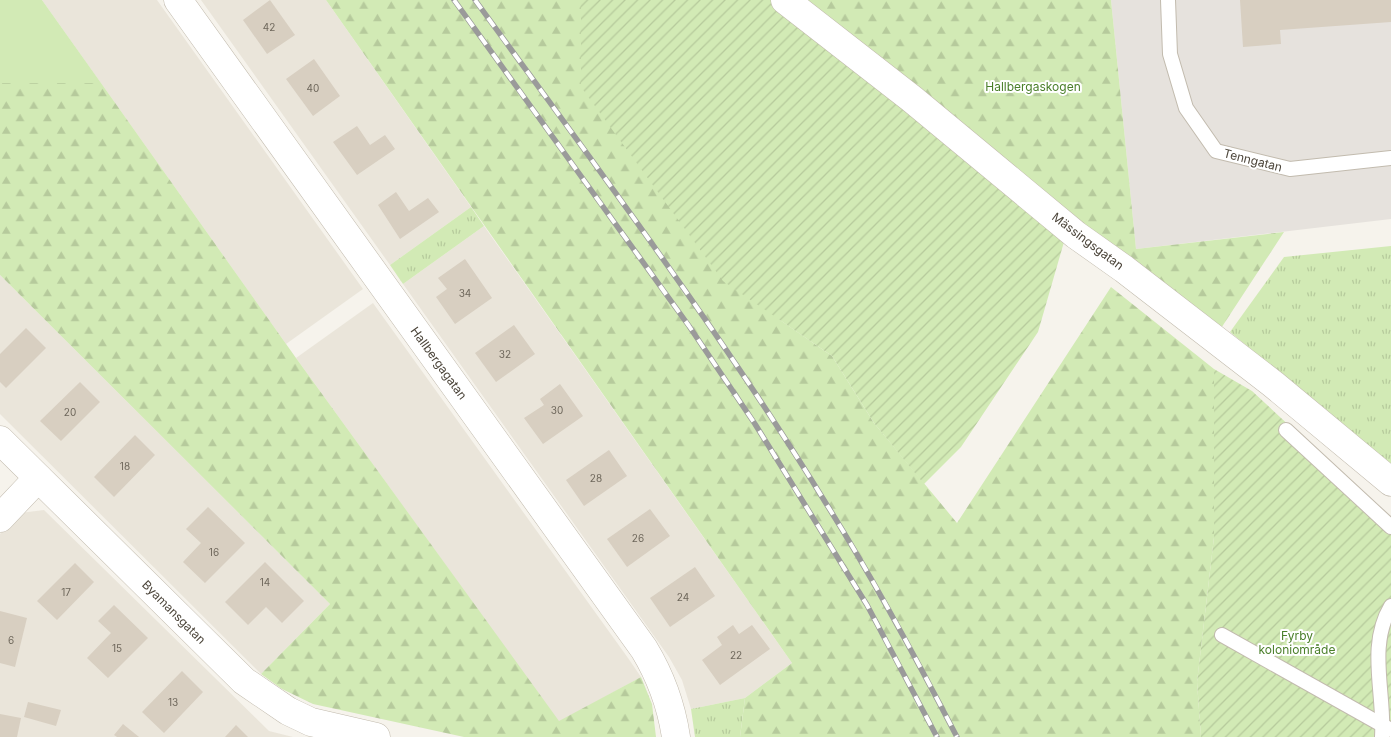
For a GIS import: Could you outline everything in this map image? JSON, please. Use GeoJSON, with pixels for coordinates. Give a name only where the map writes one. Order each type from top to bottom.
{"type":"FeatureCollection","features":[{"type":"Feature","properties":{"kind":"street","name":"Hallbergagatan"},"geometry":{"type":"LineString","coordinates":[[178,0],[644,649],[658,671],[668,697],[676,737]]}},
{"type":"Feature","properties":{"kind":"street","name":"Mässingsgatan"},"geometry":{"type":"LineString","coordinates":[[785,0],[912,99],[1076,235],[1124,269],[1273,384],[1391,482]]}},
{"type":"Feature","properties":{"kind":"street","name":"Byamansgatan"},"geometry":{"type":"LineString","coordinates":[[0,440],[244,681],[264,696],[311,722],[376,737]]}},
{"type":"Feature","properties":{"kind":"street"},"geometry":{"type":"LineString","coordinates":[[0,518],[38,478]]}},
{"type":"Feature","properties":{"kind":"lane","name":"Tenngatan"},"geometry":{"type":"LineString","coordinates":[[1168,0],[1170,54],[1186,108],[1216,150],[1290,169],[1391,158]]}},
{"type":"Feature","properties":{"kind":"lane"},"geometry":{"type":"LineString","coordinates":[[1286,430],[1391,527]]}},
{"type":"Feature","properties":{"kind":"lane"},"geometry":{"type":"LineString","coordinates":[[1385,731],[1379,638],[1382,621],[1391,606]]}},
{"type":"Feature","properties":{"kind":"lane"},"geometry":{"type":"LineString","coordinates":[[1222,635],[1385,731]]}},
{"type":"Feature","properties":{"kind":"shaded area"},"geometry":{"type":"Polygon","coordinates":[[[42,0],[157,0],[363,289],[286,344],[42,0]]]}},
{"type":"Feature","properties":{"kind":"shaded area"},"geometry":{"type":"Polygon","coordinates":[[[201,0],[326,0],[471,207],[390,265],[201,0]]]}},
{"type":"Feature","properties":{"kind":"shaded area"},"geometry":{"type":"Polygon","coordinates":[[[1111,0],[1391,0],[1391,219],[1136,249],[1111,0]]]}},
{"type":"Feature","properties":{"kind":"shaded area"},"geometry":{"type":"Polygon","coordinates":[[[484,226],[792,663],[745,698],[691,709],[682,680],[669,657],[403,284],[484,226]]]}},
{"type":"Feature","properties":{"kind":"shaded area"},"geometry":{"type":"Polygon","coordinates":[[[0,275],[330,604],[261,674],[0,414],[0,275]]]}},
{"type":"Feature","properties":{"kind":"shaded area"},"geometry":{"type":"Polygon","coordinates":[[[373,303],[641,677],[559,722],[296,358],[373,303]]]}},
{"type":"Feature","properties":{"kind":"shaded area"},"geometry":{"type":"Polygon","coordinates":[[[44,510],[269,731],[293,737],[0,737],[0,534],[20,513],[44,510]]]}},
{"type":"Feature","properties":{"kind":"green space"},"geometry":{"type":"Polygon","coordinates":[[[0,0],[42,0],[101,83],[0,83],[0,0]]]}},
{"type":"Feature","properties":{"kind":"green space"},"geometry":{"type":"Polygon","coordinates":[[[326,0],[581,0],[582,87],[780,320],[832,356],[874,423],[957,523],[1111,287],[1214,369],[1214,537],[1197,682],[1201,737],[740,737],[745,698],[792,663],[326,0]]]}},
{"type":"Feature","properties":{"kind":"green space"},"geometry":{"type":"Polygon","coordinates":[[[581,0],[785,0],[1068,228],[1038,332],[961,447],[924,484],[874,423],[832,356],[723,281],[581,87],[581,0]]]}},
{"type":"Feature","properties":{"kind":"green space","name":"Hallbergaskogen"},"geometry":{"type":"Polygon","coordinates":[[[785,0],[1111,0],[1136,249],[1284,232],[1214,339],[785,0]]]}},
{"type":"Feature","properties":{"kind":"green space"},"geometry":{"type":"Polygon","coordinates":[[[0,83],[101,83],[296,358],[559,721],[641,677],[652,704],[656,737],[464,737],[313,704],[282,689],[261,674],[330,604],[0,275],[0,83]]]}},
{"type":"Feature","properties":{"kind":"green space"},"geometry":{"type":"Polygon","coordinates":[[[471,207],[484,226],[403,284],[390,265],[471,207]]]}},
{"type":"Feature","properties":{"kind":"green space"},"geometry":{"type":"Polygon","coordinates":[[[1391,246],[1391,465],[1230,332],[1284,257],[1391,246]]]}},
{"type":"Feature","properties":{"kind":"green space","name":"Fyrby koloniområde"},"geometry":{"type":"Polygon","coordinates":[[[1214,369],[1252,391],[1391,520],[1391,737],[1201,737],[1197,682],[1214,537],[1214,369]]]}},
{"type":"Feature","properties":{"kind":"green space"},"geometry":{"type":"Polygon","coordinates":[[[745,698],[740,737],[695,737],[691,709],[745,698]]]}},
{"type":"Feature","properties":{"kind":"building"},"geometry":{"type":"Polygon","coordinates":[[[270,0],[295,35],[267,54],[243,20],[270,0]]]}},
{"type":"Feature","properties":{"kind":"building"},"geometry":{"type":"Polygon","coordinates":[[[1240,0],[1391,0],[1391,22],[1280,30],[1281,44],[1243,47],[1240,0]]]}},
{"type":"Feature","properties":{"kind":"building"},"geometry":{"type":"Polygon","coordinates":[[[314,59],[340,96],[313,116],[286,79],[314,59]]]}},
{"type":"Feature","properties":{"kind":"building"},"geometry":{"type":"Polygon","coordinates":[[[357,126],[370,145],[385,135],[395,149],[357,175],[333,142],[357,126]]]}},
{"type":"Feature","properties":{"kind":"building"},"geometry":{"type":"Polygon","coordinates":[[[396,192],[409,211],[428,198],[439,212],[400,239],[378,205],[396,192]]]}},
{"type":"Feature","properties":{"kind":"building"},"geometry":{"type":"Polygon","coordinates":[[[465,259],[492,298],[455,324],[436,297],[447,289],[438,278],[465,259]]]}},
{"type":"Feature","properties":{"kind":"building"},"geometry":{"type":"Polygon","coordinates":[[[514,325],[535,354],[496,382],[475,353],[514,325]]]}},
{"type":"Feature","properties":{"kind":"building"},"geometry":{"type":"Polygon","coordinates":[[[26,328],[46,348],[6,388],[0,382],[0,354],[26,328]]]}},
{"type":"Feature","properties":{"kind":"building"},"geometry":{"type":"Polygon","coordinates":[[[80,382],[100,402],[61,441],[40,421],[80,382]]]}},
{"type":"Feature","properties":{"kind":"building"},"geometry":{"type":"Polygon","coordinates":[[[560,384],[583,416],[543,444],[524,418],[544,405],[540,399],[560,384]]]}},
{"type":"Feature","properties":{"kind":"building"},"geometry":{"type":"Polygon","coordinates":[[[135,435],[155,455],[114,497],[94,477],[135,435]]]}},
{"type":"Feature","properties":{"kind":"building"},"geometry":{"type":"Polygon","coordinates":[[[609,450],[627,476],[584,506],[566,480],[609,450]]]}},
{"type":"Feature","properties":{"kind":"building"},"geometry":{"type":"Polygon","coordinates":[[[208,507],[245,543],[205,583],[183,562],[201,543],[186,529],[208,507]]]}},
{"type":"Feature","properties":{"kind":"building"},"geometry":{"type":"Polygon","coordinates":[[[650,509],[670,536],[627,567],[607,539],[650,509]]]}},
{"type":"Feature","properties":{"kind":"building"},"geometry":{"type":"Polygon","coordinates":[[[265,562],[304,601],[282,623],[266,607],[248,625],[225,602],[265,562]]]}},
{"type":"Feature","properties":{"kind":"building"},"geometry":{"type":"Polygon","coordinates":[[[75,563],[94,582],[57,620],[37,601],[75,563]]]}},
{"type":"Feature","properties":{"kind":"building"},"geometry":{"type":"Polygon","coordinates":[[[695,567],[715,596],[670,627],[650,598],[695,567]]]}},
{"type":"Feature","properties":{"kind":"building"},"geometry":{"type":"Polygon","coordinates":[[[114,605],[148,638],[108,678],[87,658],[111,633],[98,621],[114,605]]]}},
{"type":"Feature","properties":{"kind":"building"},"geometry":{"type":"Polygon","coordinates":[[[0,611],[27,618],[15,667],[0,663],[0,611]]]}},
{"type":"Feature","properties":{"kind":"building"},"geometry":{"type":"Polygon","coordinates":[[[733,625],[739,634],[752,625],[770,649],[720,685],[702,660],[722,645],[717,637],[733,625]]]}},
{"type":"Feature","properties":{"kind":"building"},"geometry":{"type":"Polygon","coordinates":[[[182,671],[203,692],[164,733],[142,712],[182,671]]]}},
{"type":"Feature","properties":{"kind":"building"},"geometry":{"type":"Polygon","coordinates":[[[28,702],[61,710],[56,726],[24,717],[28,702]]]}},
{"type":"Feature","properties":{"kind":"building"},"geometry":{"type":"Polygon","coordinates":[[[0,714],[21,718],[17,737],[0,737],[0,714]]]}},
{"type":"Feature","properties":{"kind":"building"},"geometry":{"type":"Polygon","coordinates":[[[123,724],[139,737],[117,737],[114,735],[123,724]]]}},
{"type":"Feature","properties":{"kind":"building"},"geometry":{"type":"Polygon","coordinates":[[[236,725],[248,737],[225,737],[236,725]]]}},
{"type":"Feature","properties":{"kind":"railway"},"geometry":{"type":"LineString","coordinates":[[454,0],[689,326],[755,424],[867,605],[937,737]]}},
{"type":"Feature","properties":{"kind":"railway"},"geometry":{"type":"LineString","coordinates":[[475,0],[656,249],[786,440],[878,591],[957,737]]}}]}
